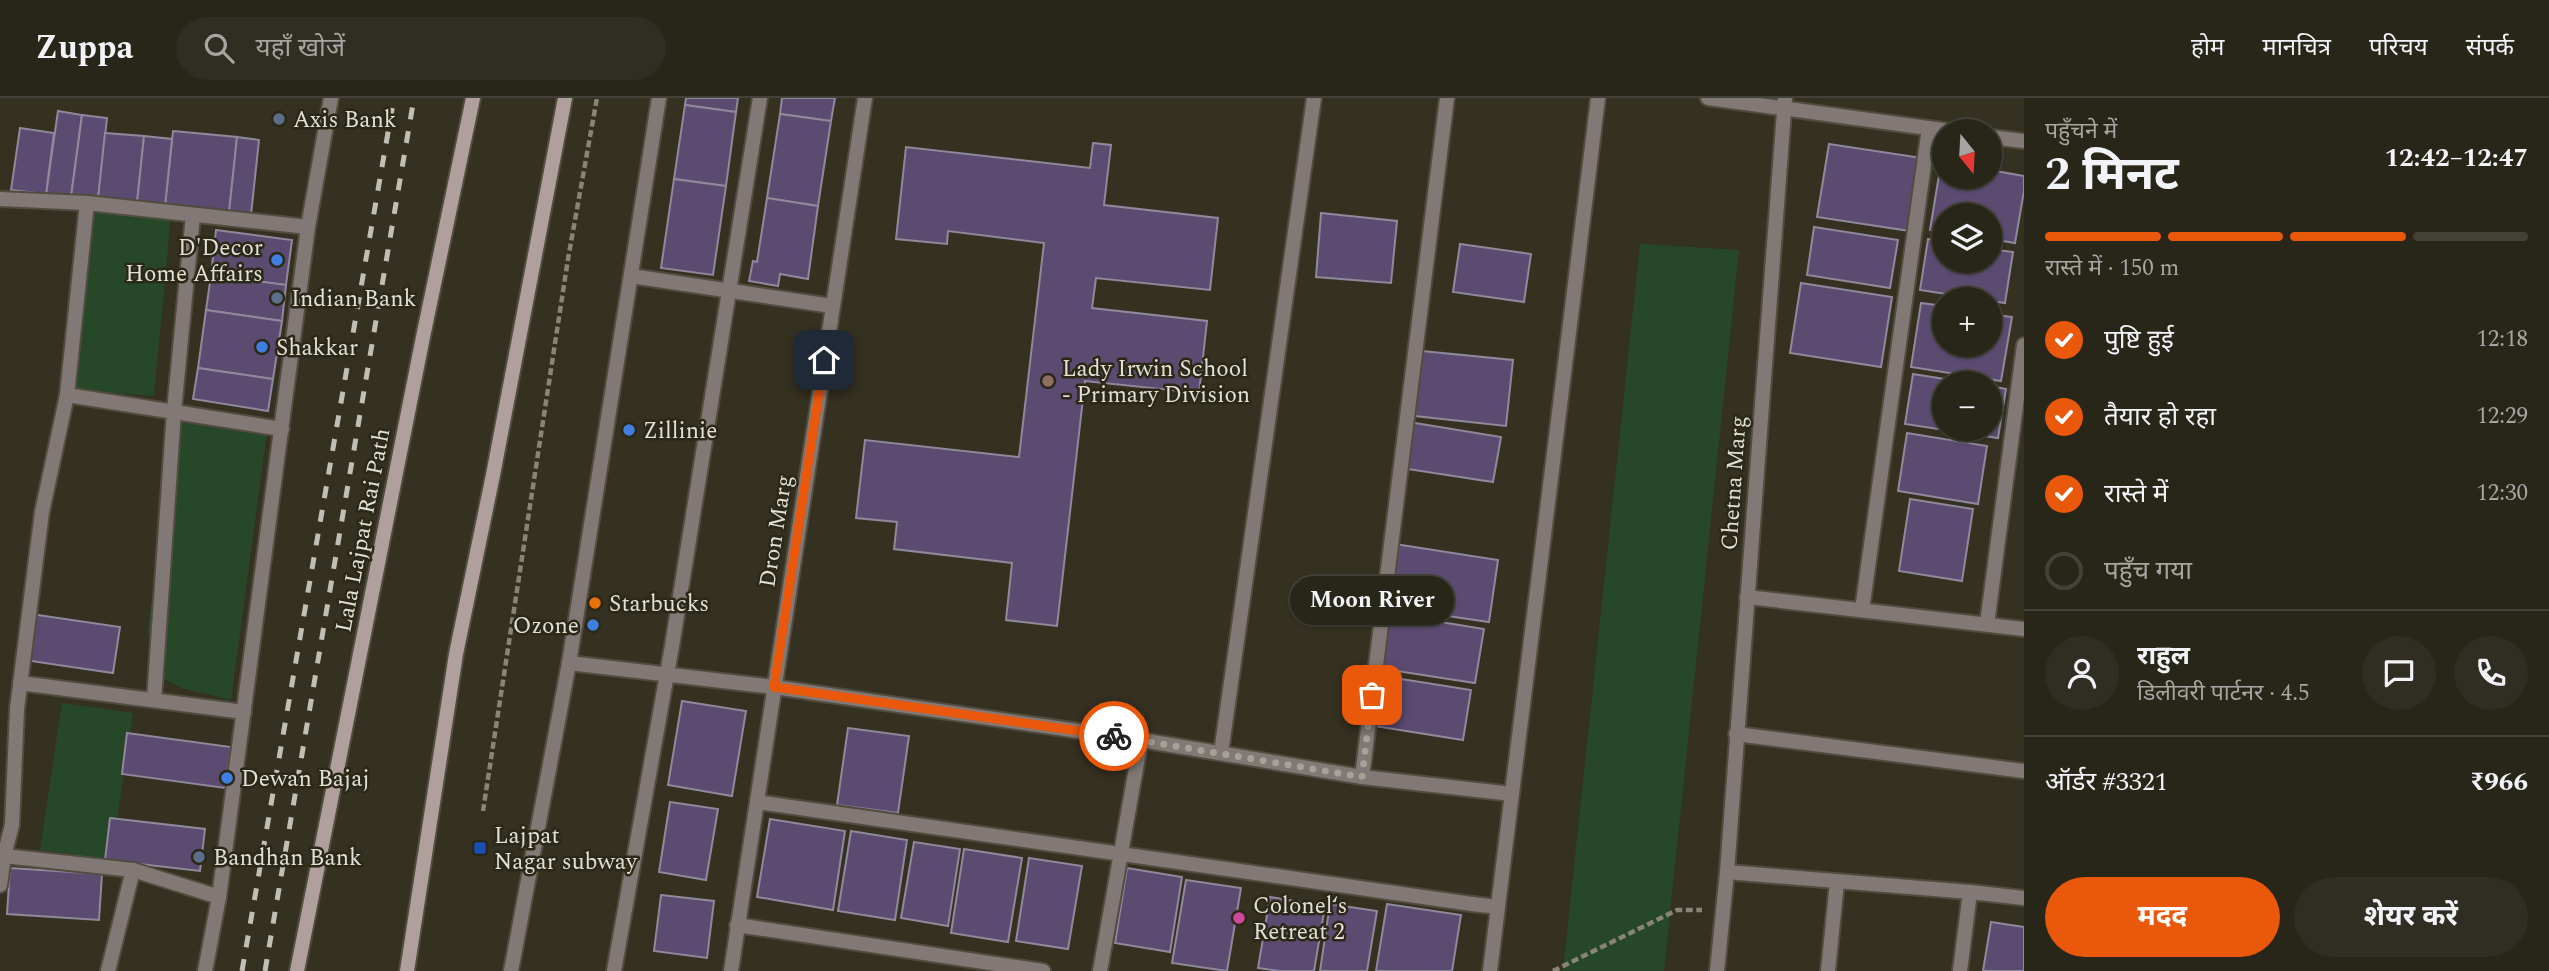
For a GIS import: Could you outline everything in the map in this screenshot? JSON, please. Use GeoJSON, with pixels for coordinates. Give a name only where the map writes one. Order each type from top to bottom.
{"type":"FeatureCollection","features":[{"type":"Feature","properties":{"kind":"main road","name":"Lala Lajpat Rai Path"},"geometry":{"type":"LineString","coordinates":[[298,971],[473,98]]}},
{"type":"Feature","properties":{"kind":"main road"},"geometry":{"type":"LineString","coordinates":[[407,971],[456,654],[565,98]]}},
{"type":"Feature","properties":{"kind":"street"},"geometry":{"type":"LineString","coordinates":[[205,971],[219,897],[308,227],[331,98]]}},
{"type":"Feature","properties":{"kind":"street"},"geometry":{"type":"LineString","coordinates":[[511,971],[569,663],[659,98]]}},
{"type":"Feature","properties":{"kind":"street"},"geometry":{"type":"LineString","coordinates":[[614,971],[667,675],[760,98]]}},
{"type":"Feature","properties":{"kind":"street","name":"Dron Marg"},"geometry":{"type":"LineString","coordinates":[[731,971],[865,98]]}},
{"type":"Feature","properties":{"kind":"street"},"geometry":{"type":"LineString","coordinates":[[1221,753],[1314,98]]}},
{"type":"Feature","properties":{"kind":"street"},"geometry":{"type":"LineString","coordinates":[[1362,777],[1447,98]]}},
{"type":"Feature","properties":{"kind":"street"},"geometry":{"type":"LineString","coordinates":[[1490,971],[1598,98]]}},
{"type":"Feature","properties":{"kind":"street"},"geometry":{"type":"LineString","coordinates":[[1708,98],[1784,103],[1932,128]]}},
{"type":"Feature","properties":{"kind":"street","name":"Chetna Marg"},"geometry":{"type":"LineString","coordinates":[[1717,971],[1727,872],[1784,103]]}},
{"type":"Feature","properties":{"kind":"street"},"geometry":{"type":"LineString","coordinates":[[1862,610],[1929,128]]}},
{"type":"Feature","properties":{"kind":"street"},"geometry":{"type":"LineString","coordinates":[[2002,138],[2024,141]]}},
{"type":"Feature","properties":{"kind":"street"},"geometry":{"type":"LineString","coordinates":[[0,199],[87,203],[308,227]]}},
{"type":"Feature","properties":{"kind":"street"},"geometry":{"type":"LineString","coordinates":[[0,885],[20,683],[42,512],[67,395],[87,203]]}},
{"type":"Feature","properties":{"kind":"street"},"geometry":{"type":"LineString","coordinates":[[154,701],[174,411],[193,215]]}},
{"type":"Feature","properties":{"kind":"street"},"geometry":{"type":"LineString","coordinates":[[631,276],[832,306]]}},
{"type":"Feature","properties":{"kind":"street"},"geometry":{"type":"LineString","coordinates":[[1987,624],[2024,345]]}},
{"type":"Feature","properties":{"kind":"street"},"geometry":{"type":"LineString","coordinates":[[67,395],[282,429]]}},
{"type":"Feature","properties":{"kind":"street"},"geometry":{"type":"LineString","coordinates":[[1747,597],[2024,629]]}},
{"type":"Feature","properties":{"kind":"street"},"geometry":{"type":"LineString","coordinates":[[569,663],[774,687],[1142,740],[1362,777],[1512,794]]}},
{"type":"Feature","properties":{"kind":"street"},"geometry":{"type":"LineString","coordinates":[[20,683],[244,712]]}},
{"type":"Feature","properties":{"kind":"street"},"geometry":{"type":"LineString","coordinates":[[1736,734],[2024,771]]}},
{"type":"Feature","properties":{"kind":"street"},"geometry":{"type":"LineString","coordinates":[[1100,971],[1142,740]]}},
{"type":"Feature","properties":{"kind":"street"},"geometry":{"type":"LineString","coordinates":[[757,802],[1498,908]]}},
{"type":"Feature","properties":{"kind":"street"},"geometry":{"type":"LineString","coordinates":[[4,856],[133,870],[219,897]]}},
{"type":"Feature","properties":{"kind":"street"},"geometry":{"type":"LineString","coordinates":[[108,971],[133,870]]}},
{"type":"Feature","properties":{"kind":"street"},"geometry":{"type":"LineString","coordinates":[[1727,872],[2024,898]]}},
{"type":"Feature","properties":{"kind":"street"},"geometry":{"type":"LineString","coordinates":[[1828,971],[1837,882]]}},
{"type":"Feature","properties":{"kind":"street"},"geometry":{"type":"LineString","coordinates":[[1961,971],[1970,892]]}},
{"type":"Feature","properties":{"kind":"street"},"geometry":{"type":"LineString","coordinates":[[737,925],[1043,971]]}},
{"type":"Feature","properties":{"kind":"path"},"geometry":{"type":"LineString","coordinates":[[483,811],[566,273],[597,98]]}},
{"type":"Feature","properties":{"kind":"path"},"geometry":{"type":"LineString","coordinates":[[1553,971],[1677,910]]}},
{"type":"Feature","properties":{"kind":"green space"},"geometry":{"type":"Polygon","coordinates":[[[93,211],[171,215],[154,396],[73,390],[93,211]]]}},
{"type":"Feature","properties":{"kind":"green space"},"geometry":{"type":"Polygon","coordinates":[[[1640,244],[1739,250],[1664,971],[1563,971],[1640,244]]]}},
{"type":"Feature","properties":{"kind":"green space"},"geometry":{"type":"Polygon","coordinates":[[[172,419],[267,432],[231,700],[181,688],[158,675],[148,632],[172,419]]]}},
{"type":"Feature","properties":{"kind":"green space"},"geometry":{"type":"Polygon","coordinates":[[[62,703],[133,713],[111,860],[40,850],[62,703]]]}},
{"type":"Feature","properties":{"kind":"building"},"geometry":{"type":"Polygon","coordinates":[[[686,98],[738,98],[736,112],[685,105],[686,98]]]}},
{"type":"Feature","properties":{"kind":"building"},"geometry":{"type":"Polygon","coordinates":[[[782,98],[835,98],[831,121],[780,114],[782,98]]]}},
{"type":"Feature","properties":{"kind":"building"},"geometry":{"type":"Polygon","coordinates":[[[685,105],[736,112],[726,186],[674,179],[685,105]]]}},
{"type":"Feature","properties":{"kind":"building"},"geometry":{"type":"Polygon","coordinates":[[[58,111],[82,115],[71,197],[46,194],[58,111]]]}},
{"type":"Feature","properties":{"kind":"building"},"geometry":{"type":"Polygon","coordinates":[[[780,114],[831,121],[818,206],[767,198],[780,114]]]}},
{"type":"Feature","properties":{"kind":"building"},"geometry":{"type":"Polygon","coordinates":[[[82,115],[107,118],[98,199],[71,197],[82,115]]]}},
{"type":"Feature","properties":{"kind":"building"},"geometry":{"type":"Polygon","coordinates":[[[20,128],[54,133],[46,194],[11,190],[20,128]]]}},
{"type":"Feature","properties":{"kind":"building"},"geometry":{"type":"Polygon","coordinates":[[[173,131],[237,137],[229,213],[165,206],[173,131]]]}},
{"type":"Feature","properties":{"kind":"building"},"geometry":{"type":"Polygon","coordinates":[[[105,133],[144,136],[137,203],[98,199],[105,133]]]}},
{"type":"Feature","properties":{"kind":"building"},"geometry":{"type":"Polygon","coordinates":[[[144,136],[172,139],[165,206],[137,203],[144,136]]]}},
{"type":"Feature","properties":{"kind":"building"},"geometry":{"type":"Polygon","coordinates":[[[237,137],[259,140],[251,215],[229,213],[237,137]]]}},
{"type":"Feature","properties":{"kind":"building"},"geometry":{"type":"Polygon","coordinates":[[[1093,143],[1111,145],[1104,205],[1218,218],[1210,290],[1096,278],[1092,308],[1207,321],[1199,393],[1085,381],[1057,626],[1006,620],[1012,563],[894,549],[897,522],[856,518],[865,440],[1019,457],[1044,243],[948,231],[947,244],[896,239],[906,147],[1090,168],[1093,143]]]}},
{"type":"Feature","properties":{"kind":"building"},"geometry":{"type":"Polygon","coordinates":[[[1829,144],[1922,158],[1910,231],[1817,217],[1829,144]]]}},
{"type":"Feature","properties":{"kind":"building"},"geometry":{"type":"Polygon","coordinates":[[[2002,172],[2024,176],[2015,243],[2002,241],[2002,203],[1934,203],[1937,189],[2002,189],[2002,172]]]}},
{"type":"Feature","properties":{"kind":"building"},"geometry":{"type":"Polygon","coordinates":[[[674,179],[726,186],[713,275],[661,268],[674,179]]]}},
{"type":"Feature","properties":{"kind":"building"},"geometry":{"type":"Polygon","coordinates":[[[767,198],[818,206],[808,279],[780,274],[778,286],[749,281],[753,261],[757,262],[767,198]]]}},
{"type":"Feature","properties":{"kind":"building"},"geometry":{"type":"Polygon","coordinates":[[[1321,213],[1397,221],[1391,283],[1316,277],[1321,213]]]}},
{"type":"Feature","properties":{"kind":"building"},"geometry":{"type":"Polygon","coordinates":[[[1814,227],[1898,240],[1890,288],[1807,275],[1814,227]]]}},
{"type":"Feature","properties":{"kind":"building"},"geometry":{"type":"Polygon","coordinates":[[[216,230],[292,240],[286,285],[211,275],[216,230]]]}},
{"type":"Feature","properties":{"kind":"building"},"geometry":{"type":"Polygon","coordinates":[[[1928,239],[1932,240],[1932,273],[2002,273],[2002,251],[2013,252],[2005,303],[2002,303],[2002,287],[1932,287],[1932,292],[1920,290],[1928,239]]]}},
{"type":"Feature","properties":{"kind":"building"},"geometry":{"type":"Polygon","coordinates":[[[1460,244],[1531,254],[1524,302],[1453,292],[1460,244]]]}},
{"type":"Feature","properties":{"kind":"building"},"geometry":{"type":"Polygon","coordinates":[[[211,275],[286,285],[282,321],[206,310],[211,275]]]}},
{"type":"Feature","properties":{"kind":"building"},"geometry":{"type":"Polygon","coordinates":[[[1801,283],[1892,297],[1881,367],[1790,353],[1801,283]]]}},
{"type":"Feature","properties":{"kind":"building"},"geometry":{"type":"Polygon","coordinates":[[[1921,303],[1932,304],[1932,357],[2002,357],[2002,316],[2012,317],[2002,375],[2002,371],[1937,371],[1911,367],[1921,303]]]}},
{"type":"Feature","properties":{"kind":"building"},"geometry":{"type":"Polygon","coordinates":[[[206,310],[282,321],[273,379],[198,368],[206,310]]]}},
{"type":"Feature","properties":{"kind":"building"},"geometry":{"type":"Polygon","coordinates":[[[1422,351],[1513,360],[1506,426],[1415,416],[1422,351]]]}},
{"type":"Feature","properties":{"kind":"building"},"geometry":{"type":"Polygon","coordinates":[[[198,368],[273,379],[268,411],[193,399],[198,368]]]}},
{"type":"Feature","properties":{"kind":"building"},"geometry":{"type":"Polygon","coordinates":[[[1913,374],[1932,377],[1932,428],[1905,424],[1913,374]]]}},
{"type":"Feature","properties":{"kind":"building"},"geometry":{"type":"Polygon","coordinates":[[[2002,388],[2006,389],[2002,414],[2002,388]]]}},
{"type":"Feature","properties":{"kind":"building"},"geometry":{"type":"Polygon","coordinates":[[[1409,422],[1501,437],[1493,482],[1401,468],[1409,422]]]}},
{"type":"Feature","properties":{"kind":"building"},"geometry":{"type":"Polygon","coordinates":[[[1907,433],[1932,437],[1932,441],[1956,441],[1987,446],[1978,504],[1898,491],[1907,433]]]}},
{"type":"Feature","properties":{"kind":"building"},"geometry":{"type":"Polygon","coordinates":[[[1910,499],[1973,509],[1962,581],[1899,571],[1910,499]]]}},
{"type":"Feature","properties":{"kind":"building"},"geometry":{"type":"Polygon","coordinates":[[[1395,544],[1498,560],[1489,622],[1386,607],[1395,544]]]}},
{"type":"Feature","properties":{"kind":"building"},"geometry":{"type":"Polygon","coordinates":[[[1386,613],[1484,629],[1475,683],[1377,668],[1386,613]]]}},
{"type":"Feature","properties":{"kind":"building"},"geometry":{"type":"Polygon","coordinates":[[[31,614],[120,627],[113,673],[24,660],[31,614]]]}},
{"type":"Feature","properties":{"kind":"building"},"geometry":{"type":"Polygon","coordinates":[[[1376,675],[1471,690],[1463,740],[1368,725],[1376,675]]]}},
{"type":"Feature","properties":{"kind":"building"},"geometry":{"type":"Polygon","coordinates":[[[682,701],[746,711],[732,796],[668,785],[682,701]]]}},
{"type":"Feature","properties":{"kind":"building"},"geometry":{"type":"Polygon","coordinates":[[[848,728],[909,736],[898,813],[837,805],[848,728]]]}},
{"type":"Feature","properties":{"kind":"building"},"geometry":{"type":"Polygon","coordinates":[[[127,733],[231,747],[225,788],[122,774],[127,733]]]}},
{"type":"Feature","properties":{"kind":"building"},"geometry":{"type":"Polygon","coordinates":[[[670,802],[718,809],[706,880],[659,872],[670,802]]]}},
{"type":"Feature","properties":{"kind":"building"},"geometry":{"type":"Polygon","coordinates":[[[110,818],[205,829],[200,871],[105,860],[110,818]]]}},
{"type":"Feature","properties":{"kind":"building"},"geometry":{"type":"Polygon","coordinates":[[[770,819],[845,831],[833,910],[757,897],[770,819]]]}},
{"type":"Feature","properties":{"kind":"building"},"geometry":{"type":"Polygon","coordinates":[[[851,831],[907,840],[895,920],[838,911],[851,831]]]}},
{"type":"Feature","properties":{"kind":"building"},"geometry":{"type":"Polygon","coordinates":[[[914,842],[960,849],[948,926],[901,918],[914,842]]]}},
{"type":"Feature","properties":{"kind":"building"},"geometry":{"type":"Polygon","coordinates":[[[964,849],[1022,858],[1008,942],[951,933],[964,849]]]}},
{"type":"Feature","properties":{"kind":"building"},"geometry":{"type":"Polygon","coordinates":[[[1029,858],[1082,866],[1068,949],[1016,941],[1029,858]]]}},
{"type":"Feature","properties":{"kind":"building"},"geometry":{"type":"Polygon","coordinates":[[[10,868],[102,874],[99,920],[7,914],[10,868]]]}},
{"type":"Feature","properties":{"kind":"building"},"geometry":{"type":"Polygon","coordinates":[[[1127,868],[1182,877],[1170,952],[1115,943],[1127,868]]]}},
{"type":"Feature","properties":{"kind":"building"},"geometry":{"type":"Polygon","coordinates":[[[1186,880],[1241,888],[1227,971],[1172,963],[1186,880]]]}},
{"type":"Feature","properties":{"kind":"building"},"geometry":{"type":"Polygon","coordinates":[[[661,895],[714,901],[707,958],[654,951],[661,895]]]}},
{"type":"Feature","properties":{"kind":"building"},"geometry":{"type":"Polygon","coordinates":[[[1270,897],[1325,906],[1314,971],[1258,968],[1270,897]]]}},
{"type":"Feature","properties":{"kind":"building"},"geometry":{"type":"Polygon","coordinates":[[[1330,904],[1377,911],[1367,971],[1320,971],[1330,904]]]}},
{"type":"Feature","properties":{"kind":"building"},"geometry":{"type":"Polygon","coordinates":[[[1387,904],[1461,915],[1452,971],[1376,971],[1387,904]]]}},
{"type":"Feature","properties":{"kind":"building"},"geometry":{"type":"Polygon","coordinates":[[[1991,922],[2024,927],[2024,971],[1983,971],[1991,922]]]}},
{"type":"Feature","properties":{"kind":"railway"},"geometry":{"type":"LineString","coordinates":[[242,971],[394,98]]}},
{"type":"Feature","properties":{"kind":"railway"},"geometry":{"type":"LineString","coordinates":[[265,971],[414,98]]}},
{"type":"Feature","properties":{"kind":"way so far"},"geometry":{"type":"LineString","coordinates":[[1114,736],[1362,777],[1372,695]]}},
{"type":"Feature","properties":{"kind":"place","name":"Axis Bank"},"geometry":{"type":"Point","coordinates":[279,119]}},
{"type":"Feature","properties":{"kind":"place","name":"D'Decor Home Affairs"},"geometry":{"type":"Point","coordinates":[277,260]}},
{"type":"Feature","properties":{"kind":"place","name":"Indian Bank"},"geometry":{"type":"Point","coordinates":[277,298]}},
{"type":"Feature","properties":{"kind":"place","name":"Shakkar"},"geometry":{"type":"Point","coordinates":[262,347]}},
{"type":"Feature","properties":{"kind":"place","name":"Lady Irwin School - Primary Division"},"geometry":{"type":"Point","coordinates":[1048,381]}},
{"type":"Feature","properties":{"kind":"place","name":"Zillinie"},"geometry":{"type":"Point","coordinates":[629,430]}},
{"type":"Feature","properties":{"kind":"place","name":"Starbucks"},"geometry":{"type":"Point","coordinates":[595,603]}},
{"type":"Feature","properties":{"kind":"place","name":"Ozone"},"geometry":{"type":"Point","coordinates":[593,625]}},
{"type":"Feature","properties":{"kind":"place","name":"Moon River"},"geometry":{"type":"Point","coordinates":[1372,695]}},
{"type":"Feature","properties":{"kind":"place","name":"Dewan Bajaj"},"geometry":{"type":"Point","coordinates":[227,778]}},
{"type":"Feature","properties":{"kind":"place","name":"Lajpat Nagar subway"},"geometry":{"type":"Point","coordinates":[480,848]}},
{"type":"Feature","properties":{"kind":"place","name":"Bandhan Bank"},"geometry":{"type":"Point","coordinates":[199,857]}},
{"type":"Feature","properties":{"kind":"place","name":"Colonel‘s Retreat 2"},"geometry":{"type":"Point","coordinates":[1239,918]}},
{"type":"Feature","properties":{"kind":"route"},"geometry":{"type":"LineString","coordinates":[[824,360],[774,687],[1114,736]]}}]}
